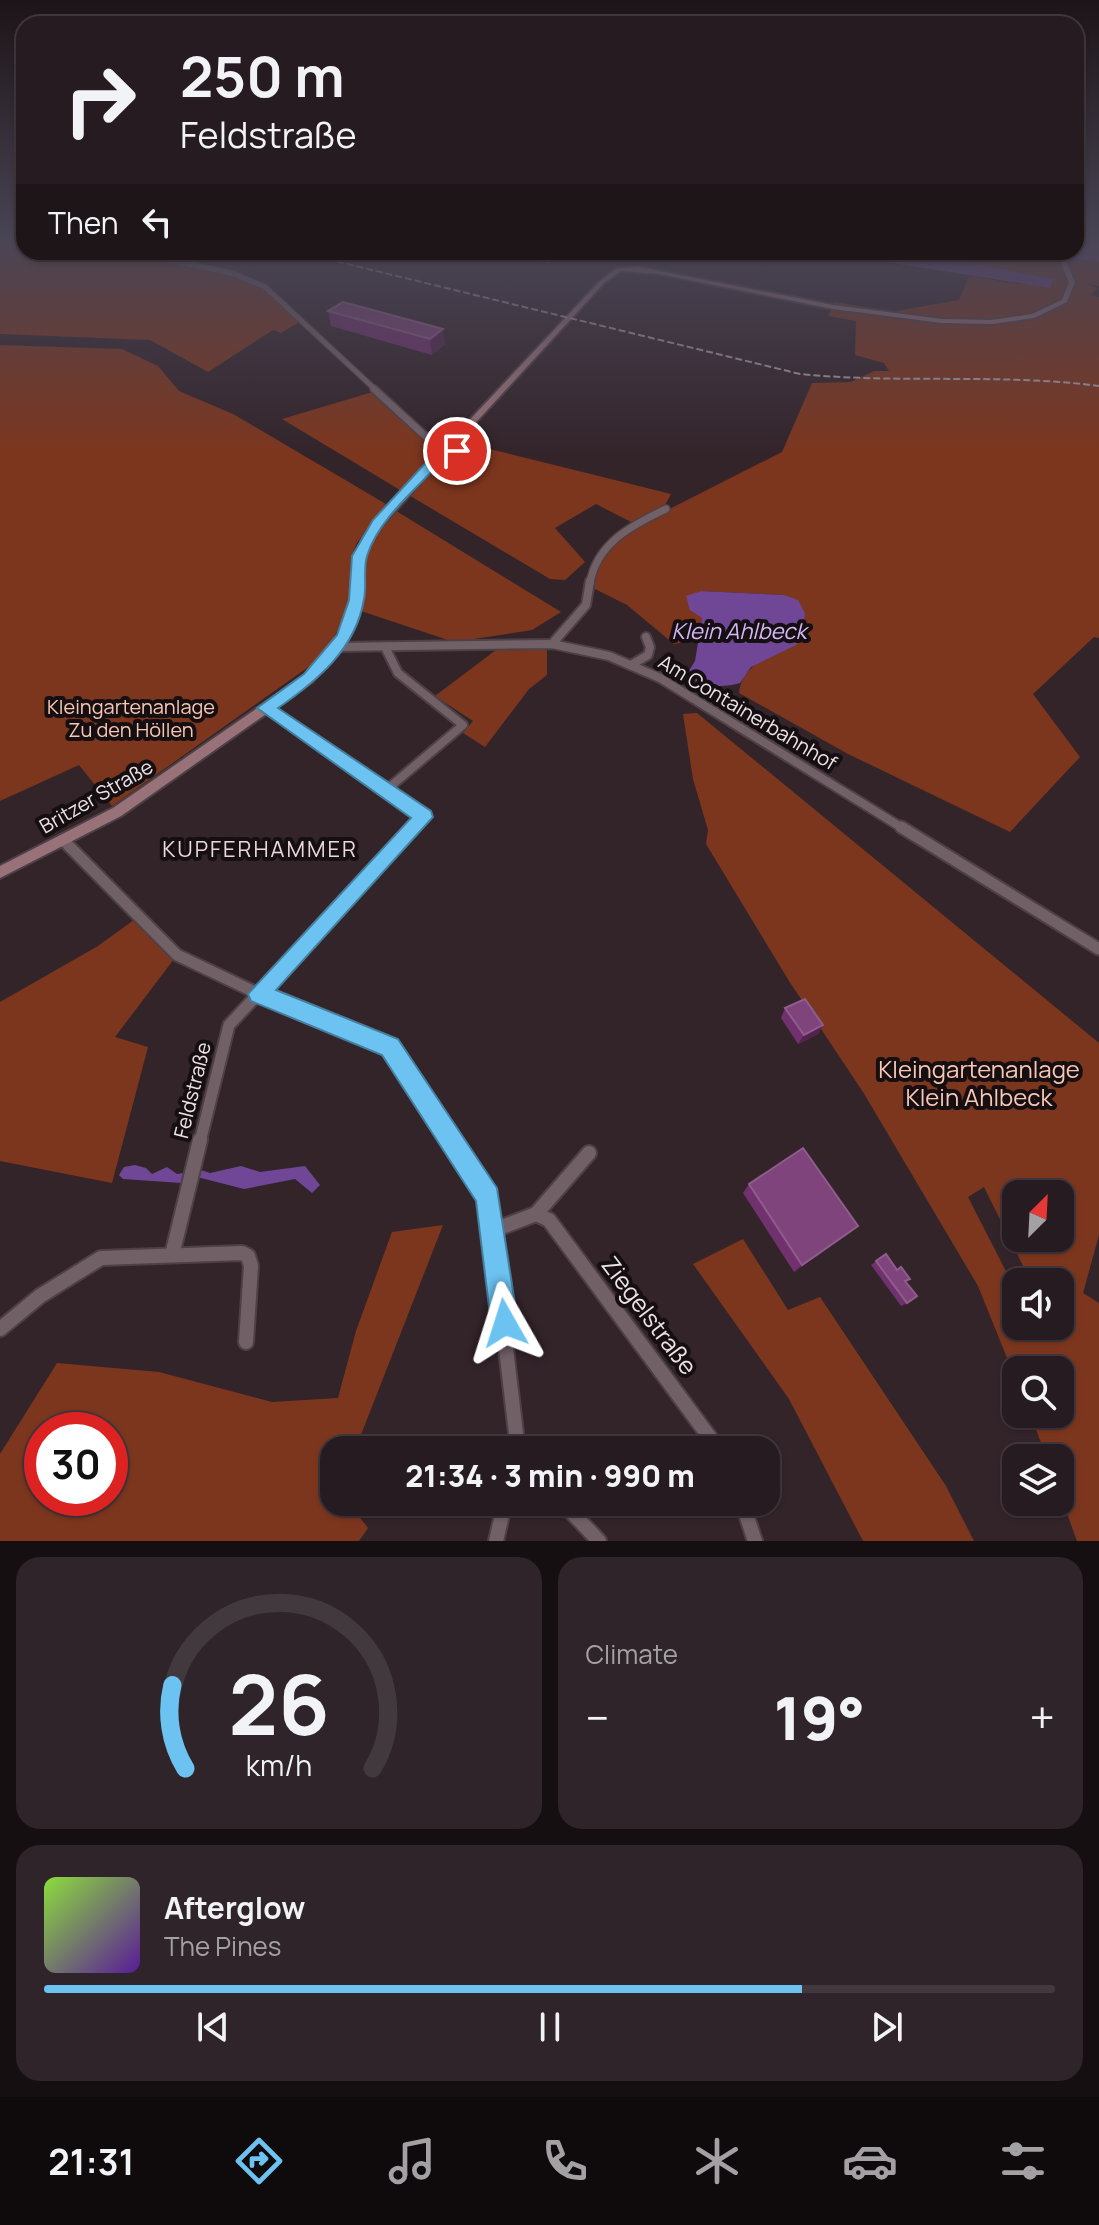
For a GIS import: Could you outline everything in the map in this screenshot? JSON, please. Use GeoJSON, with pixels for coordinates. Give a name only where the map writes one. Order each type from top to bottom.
{"type":"FeatureCollection","features":[{"type":"Feature","properties":{"kind":"main road","name":"Britzer Straße"},"geometry":{"type":"LineString","coordinates":[[0,872],[117,812],[309,678],[337,647],[354,610],[360,556],[369,535],[436,460],[456,455],[456,449],[450,445],[575,311]]}},
{"type":"Feature","properties":{"kind":"main road","name":"Britzer Straße"},"geometry":{"type":"LineString","coordinates":[[866,311],[926,321],[984,324],[1026,319],[1047,311]]}},
{"type":"Feature","properties":{"kind":"main road"},"geometry":{"type":"LineString","coordinates":[[436,460],[428,452],[436,446],[450,445]]}},
{"type":"Feature","properties":{"kind":"street"},"geometry":{"type":"LineString","coordinates":[[291,311],[436,446]]}},
{"type":"Feature","properties":{"kind":"street"},"geometry":{"type":"LineString","coordinates":[[552,644],[586,605],[592,572],[601,552],[633,525],[666,509]]}},
{"type":"Feature","properties":{"kind":"street"},"geometry":{"type":"LineString","coordinates":[[631,665],[648,655],[650,647],[646,637]]}},
{"type":"Feature","properties":{"kind":"street","name":"Am Containerbahnhof"},"geometry":{"type":"LineString","coordinates":[[337,647],[386,649],[552,644],[596,652],[631,665],[695,699],[1099,949]]}},
{"type":"Feature","properties":{"kind":"street"},"geometry":{"type":"LineString","coordinates":[[385,791],[463,725],[392,668],[386,649]]}},
{"type":"Feature","properties":{"kind":"street","name":"Feldstraße"},"geometry":{"type":"LineString","coordinates":[[172,1255],[229,1025],[424,817],[266,708]]}},
{"type":"Feature","properties":{"kind":"street"},"geometry":{"type":"LineString","coordinates":[[63,840],[177,955],[259,994],[390,1047],[488,1197],[518,1436]]}},
{"type":"Feature","properties":{"kind":"street"},"geometry":{"type":"LineString","coordinates":[[494,1230],[536,1214],[589,1153]]}},
{"type":"Feature","properties":{"kind":"street","name":"Ziegelstraße"},"geometry":{"type":"LineString","coordinates":[[536,1214],[549,1220],[709,1436]]}},
{"type":"Feature","properties":{"kind":"street"},"geometry":{"type":"LineString","coordinates":[[0,1329],[40,1296],[101,1258],[242,1253],[248,1256],[251,1266],[246,1342]]}},
{"type":"Feature","properties":{"kind":"street"},"geometry":{"type":"LineString","coordinates":[[496,1541],[502,1516]]}},
{"type":"Feature","properties":{"kind":"street"},"geometry":{"type":"LineString","coordinates":[[575,1516],[599,1541]]}},
{"type":"Feature","properties":{"kind":"street"},"geometry":{"type":"LineString","coordinates":[[747,1516],[755,1541]]}},
{"type":"Feature","properties":{"kind":"green space"},"geometry":{"type":"Polygon","coordinates":[[[0,311],[290,311],[301,321],[281,333],[273,330],[208,372],[150,340],[0,334],[0,311]]]}},
{"type":"Feature","properties":{"kind":"green space"},"geometry":{"type":"Polygon","coordinates":[[[831,311],[1099,311],[1099,638],[1094,637],[1033,694],[1080,757],[1010,832],[848,754],[739,693],[741,683],[754,665],[802,636],[805,613],[784,595],[701,591],[686,597],[702,617],[700,639],[674,644],[627,605],[591,587],[605,554],[636,526],[782,452],[812,383],[851,382],[874,371],[889,371],[884,363],[855,355],[856,321],[828,316],[831,311]]]}},
{"type":"Feature","properties":{"kind":"green space","name":"Kleingartenanlage Zu den Höllen"},"geometry":{"type":"Polygon","coordinates":[[[0,345],[122,349],[158,366],[179,391],[233,414],[386,504],[357,543],[351,557],[349,604],[334,638],[314,663],[112,806],[79,765],[0,801],[0,345]]]}},
{"type":"Feature","properties":{"kind":"green space"},"geometry":{"type":"Polygon","coordinates":[[[376,391],[391,411],[397,412],[425,440],[426,461],[400,490],[282,419],[376,391]]]}},
{"type":"Feature","properties":{"kind":"green space"},"geometry":{"type":"Polygon","coordinates":[[[490,449],[671,494],[664,507],[633,523],[596,504],[555,528],[585,562],[565,580],[550,579],[407,494],[444,462],[490,449]]]}},
{"type":"Feature","properties":{"kind":"green space"},"geometry":{"type":"Polygon","coordinates":[[[393,509],[561,612],[532,630],[454,642],[358,610],[361,580],[370,544],[393,509]]]}},
{"type":"Feature","properties":{"kind":"green space"},"geometry":{"type":"Polygon","coordinates":[[[500,647],[547,647],[547,675],[529,689],[485,747],[463,733],[473,721],[435,696],[500,647]]]}},
{"type":"Feature","properties":{"kind":"green space","name":"Kleingartenanlage Klein Ahlbeck"},"geometry":{"type":"Polygon","coordinates":[[[697,713],[1099,1043],[1099,1235],[1083,1293],[1099,1303],[1099,1541],[1077,1541],[1068,1516],[1074,1516],[1074,1444],[1042,1444],[1035,1428],[1074,1428],[1074,1356],[1006,1356],[978,1286],[863,1092],[789,981],[706,844],[708,830],[693,779],[683,714],[697,713]],[[1002,1180],[1002,1223],[984,1187],[968,1197],[1004,1268],[1002,1340],[1074,1340],[1074,1268],[1024,1268],[1016,1252],[1074,1252],[1074,1180],[1002,1180]]]}},
{"type":"Feature","properties":{"kind":"green space"},"geometry":{"type":"Polygon","coordinates":[[[138,917],[177,955],[115,1037],[148,1047],[112,1183],[0,1161],[0,1002],[98,946],[138,917]]]}},
{"type":"Feature","properties":{"kind":"green space"},"geometry":{"type":"Polygon","coordinates":[[[443,1225],[360,1436],[320,1436],[320,1516],[359,1516],[368,1528],[359,1541],[0,1541],[0,1454],[24,1416],[24,1516],[128,1516],[128,1412],[26,1412],[57,1363],[159,1372],[272,1402],[338,1398],[356,1331],[392,1232],[443,1225]]]}},
{"type":"Feature","properties":{"kind":"green space"},"geometry":{"type":"Polygon","coordinates":[[[743,1239],[788,1310],[820,1297],[946,1486],[974,1541],[863,1541],[789,1399],[693,1264],[743,1239]]]}},
{"type":"Feature","properties":{"kind":"water","name":"Klein Ahlbeck"},"geometry":{"type":"Polygon","coordinates":[[[701,591],[784,595],[798,600],[805,613],[803,636],[796,645],[751,667],[740,683],[719,686],[698,682],[687,674],[695,661],[702,618],[690,610],[686,596],[701,591]]]}},
{"type":"Feature","properties":{"kind":"water"},"geometry":{"type":"Polygon","coordinates":[[[135,1165],[146,1168],[152,1174],[167,1167],[177,1174],[201,1170],[210,1173],[241,1166],[260,1172],[305,1166],[320,1185],[312,1193],[295,1179],[244,1189],[201,1178],[181,1183],[123,1179],[119,1175],[124,1167],[135,1165]]]}},
{"type":"Feature","properties":{"kind":"building"},"geometry":{"type":"Polygon","coordinates":[[[328,311],[376,311],[443,329],[430,339],[328,311]]]}},
{"type":"Feature","properties":{"kind":"building"},"geometry":{"type":"Polygon","coordinates":[[[805,999],[823,1025],[804,1035],[785,1008],[805,999]]]}},
{"type":"Feature","properties":{"kind":"building"},"geometry":{"type":"Polygon","coordinates":[[[803,1148],[858,1226],[802,1265],[749,1184],[803,1148]]]}},
{"type":"Feature","properties":{"kind":"building"},"geometry":{"type":"Polygon","coordinates":[[[886,1254],[897,1270],[901,1267],[910,1279],[905,1281],[917,1296],[907,1303],[876,1261],[886,1254]]]}},
{"type":"Feature","properties":{"kind":"railway"},"geometry":{"type":"LineString","coordinates":[[540,311],[800,374],[1025,380],[1099,386]]}},
{"type":"Feature","properties":{"kind":"district","name":"KUPFERHAMMER"},"geometry":{"type":"Point","coordinates":[260,849]}},
{"type":"Feature","properties":{"kind":"route"},"geometry":{"type":"LineString","coordinates":[[457,451],[451,459],[436,460],[369,535],[358,566],[357,600],[344,637],[337,647],[309,678],[266,708],[424,817],[259,994],[390,1047],[488,1197],[505,1323]]}}]}
